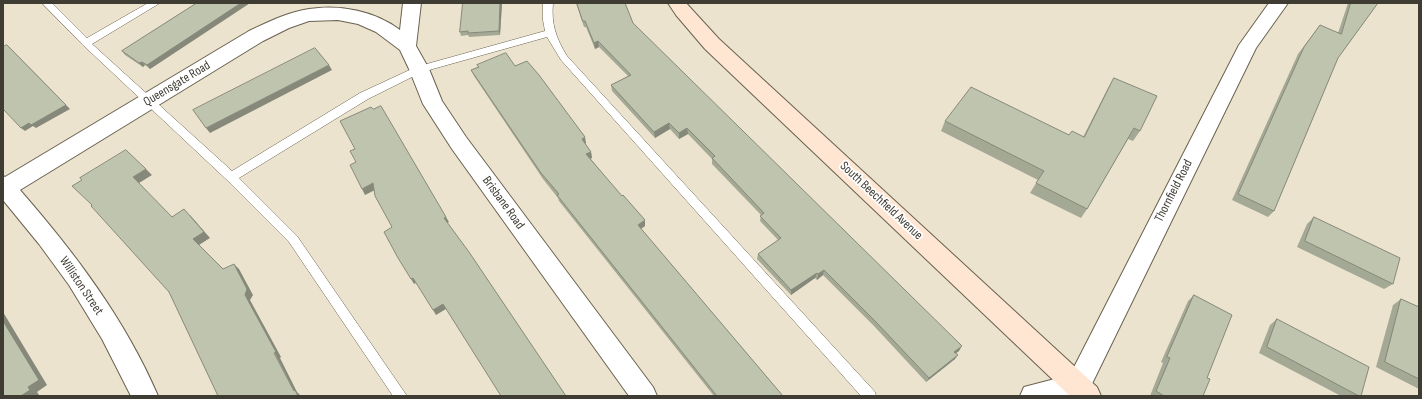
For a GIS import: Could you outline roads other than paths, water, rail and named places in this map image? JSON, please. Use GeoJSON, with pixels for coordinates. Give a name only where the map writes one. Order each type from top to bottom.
{"type":"FeatureCollection","features":[{"type":"Feature","properties":{"kind":"street"},"geometry":{"type":"LineString","coordinates":[[309,15],[325,3]]}},
{"type":"Feature","properties":{"kind":"street"},"geometry":{"type":"LineString","coordinates":[[407,46],[412,3]]}},
{"type":"Feature","properties":{"kind":"street","name":"Thornfield Road"},"geometry":{"type":"LineString","coordinates":[[1080,392],[1248,45],[1279,3]]}},
{"type":"Feature","properties":{"kind":"street","name":"South Beechfield Avenue"},"geometry":{"type":"LineString","coordinates":[[681,6],[712,44],[1080,392]]}},
{"type":"Feature","properties":{"kind":"street","name":"Queensgate Road"},"geometry":{"type":"LineString","coordinates":[[4,187],[150,101],[256,36],[282,23],[309,15],[338,14],[362,18]]}},
{"type":"Feature","properties":{"kind":"street","name":"Brisbane Road"},"geometry":{"type":"LineString","coordinates":[[362,18],[383,27],[407,46],[419,69],[433,104],[459,143],[644,396]]}},
{"type":"Feature","properties":{"kind":"street","name":"Williston Street"},"geometry":{"type":"LineString","coordinates":[[4,187],[56,250],[86,291],[111,331],[145,396]]}},
{"type":"Feature","properties":{"kind":"street"},"geometry":{"type":"LineString","coordinates":[[1033,396],[1080,392]]}},
{"type":"Feature","properties":{"kind":"lane"},"geometry":{"type":"LineString","coordinates":[[46,3],[231,177],[293,239],[401,396]]}},
{"type":"Feature","properties":{"kind":"lane"},"geometry":{"type":"LineString","coordinates":[[86,42],[155,3]]}},
{"type":"Feature","properties":{"kind":"lane"},"geometry":{"type":"LineString","coordinates":[[548,3],[547,12],[549,33],[564,58],[870,396]]}},
{"type":"Feature","properties":{"kind":"lane"},"geometry":{"type":"LineString","coordinates":[[231,177],[319,122],[364,96],[419,69],[549,33]]}}]}
